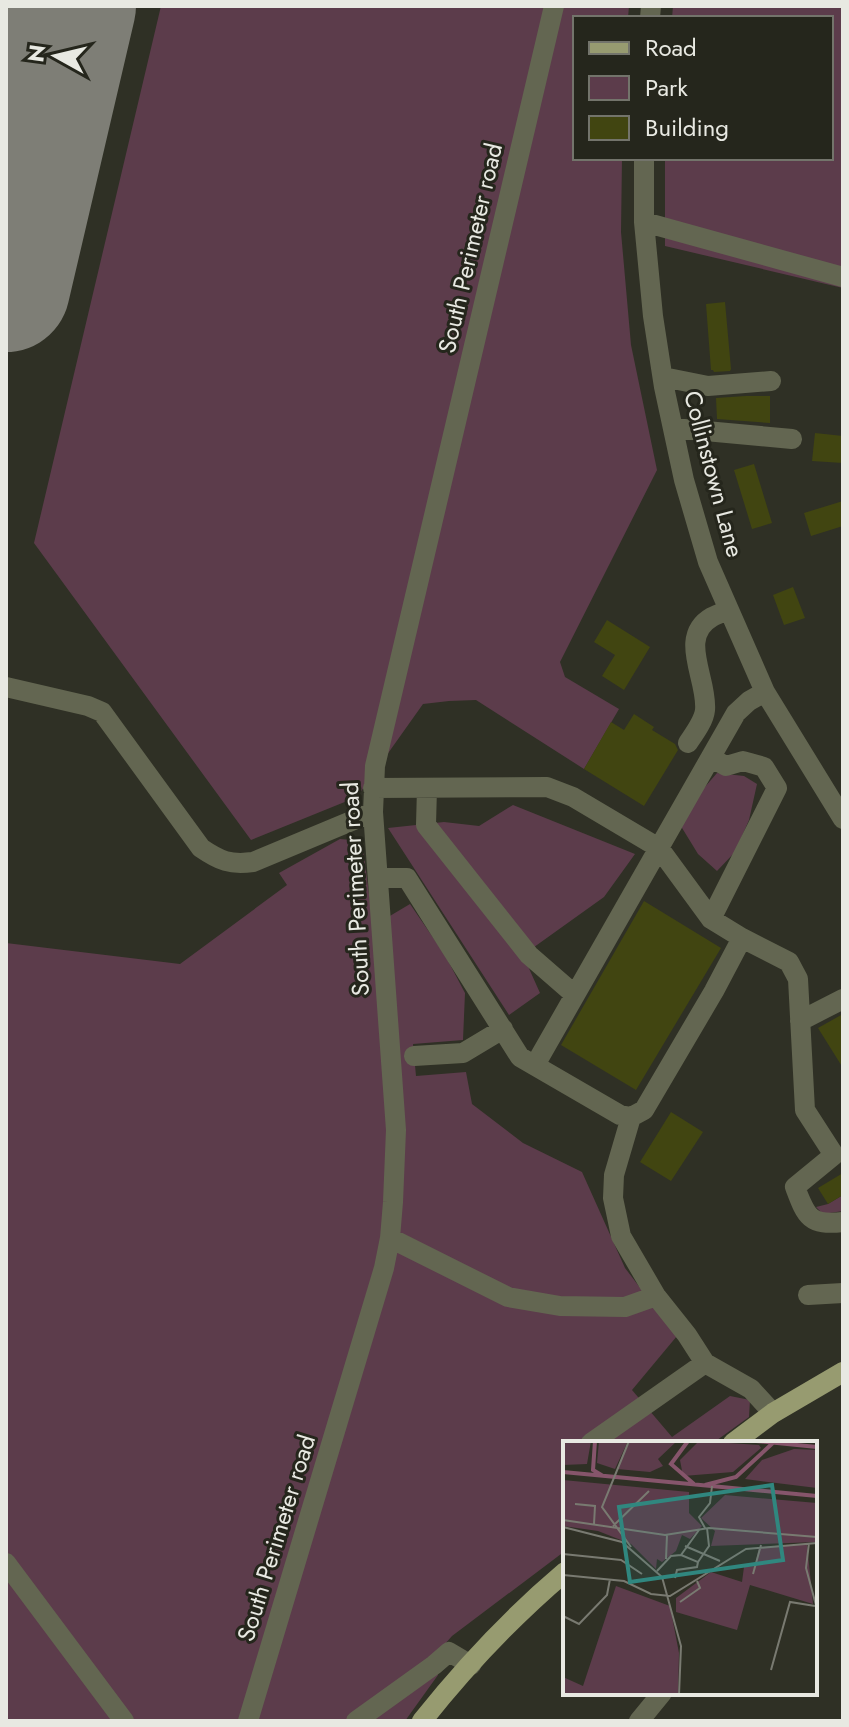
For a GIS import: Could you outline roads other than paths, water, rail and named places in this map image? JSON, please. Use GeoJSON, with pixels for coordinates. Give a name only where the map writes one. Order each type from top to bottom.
{"type":"FeatureCollection","features":[{"type":"Feature","properties":{"kind":"main road"},"geometry":{"type":"LineString","coordinates":[[736,1441],[773,1413],[843,1372]]}},
{"type":"Feature","properties":{"kind":"main road"},"geometry":{"type":"LineString","coordinates":[[422,1721],[451,1685],[563,1574]]}},
{"type":"Feature","properties":{"kind":"street","name":"South Perimeter road"},"geometry":{"type":"LineString","coordinates":[[248,1721],[384,1268],[390,1238],[396,1130],[373,812],[375,766],[554,6]]}},
{"type":"Feature","properties":{"kind":"street","name":"Collinstown Lane"},"geometry":{"type":"LineString","coordinates":[[644,160],[644,222],[653,316],[684,480],[708,562],[765,692],[843,819]]}},
{"type":"Feature","properties":{"kind":"street"},"geometry":{"type":"LineString","coordinates":[[644,222],[843,277]]}},
{"type":"Feature","properties":{"kind":"street"},"geometry":{"type":"LineString","coordinates":[[663,377],[708,386],[771,381]]}},
{"type":"Feature","properties":{"kind":"street"},"geometry":{"type":"LineString","coordinates":[[673,428],[792,439]]}},
{"type":"Feature","properties":{"kind":"street"},"geometry":{"type":"LineString","coordinates":[[688,743],[706,712],[694,646],[697,630],[711,617],[729,610]]}},
{"type":"Feature","properties":{"kind":"street"},"geometry":{"type":"LineString","coordinates":[[6,687],[102,712],[201,848],[216,858],[235,864],[253,862],[373,812]]}},
{"type":"Feature","properties":{"kind":"street"},"geometry":{"type":"LineString","coordinates":[[535,1065],[736,713],[765,692]]}},
{"type":"Feature","properties":{"kind":"street"},"geometry":{"type":"LineString","coordinates":[[711,758],[726,766],[743,761],[764,767],[777,788],[711,919]]}},
{"type":"Feature","properties":{"kind":"street"},"geometry":{"type":"LineString","coordinates":[[373,788],[547,787],[573,797],[659,848],[711,919],[789,962],[798,979],[805,1110],[834,1155],[795,1187],[805,1212],[815,1221],[829,1224],[843,1222]]}},
{"type":"Feature","properties":{"kind":"street"},"geometry":{"type":"LineString","coordinates":[[427,788],[426,825],[529,955],[575,995]]}},
{"type":"Feature","properties":{"kind":"street"},"geometry":{"type":"LineString","coordinates":[[378,882],[386,878],[407,878],[520,1057],[620,1115],[631,1117],[644,1110],[742,938]]}},
{"type":"Feature","properties":{"kind":"street"},"geometry":{"type":"LineString","coordinates":[[800,1021],[843,999]]}},
{"type":"Feature","properties":{"kind":"street"},"geometry":{"type":"LineString","coordinates":[[414,1056],[463,1053],[503,1029]]}},
{"type":"Feature","properties":{"kind":"street"},"geometry":{"type":"LineString","coordinates":[[631,1117],[614,1175],[613,1198],[621,1236],[656,1296],[705,1363],[751,1389],[773,1413]]}},
{"type":"Feature","properties":{"kind":"street"},"geometry":{"type":"LineString","coordinates":[[390,1238],[508,1297],[560,1306],[625,1307],[656,1296]]}},
{"type":"Feature","properties":{"kind":"street"},"geometry":{"type":"LineString","coordinates":[[808,1295],[843,1293]]}},
{"type":"Feature","properties":{"kind":"street"},"geometry":{"type":"LineString","coordinates":[[594,1441],[705,1363]]}},
{"type":"Feature","properties":{"kind":"street"},"geometry":{"type":"LineString","coordinates":[[6,1563],[124,1721]]}},
{"type":"Feature","properties":{"kind":"street"},"geometry":{"type":"LineString","coordinates":[[356,1721],[449,1652],[471,1665]]}},
{"type":"Feature","properties":{"kind":"street"},"geometry":{"type":"LineString","coordinates":[[639,1721],[660,1695]]}}]}
